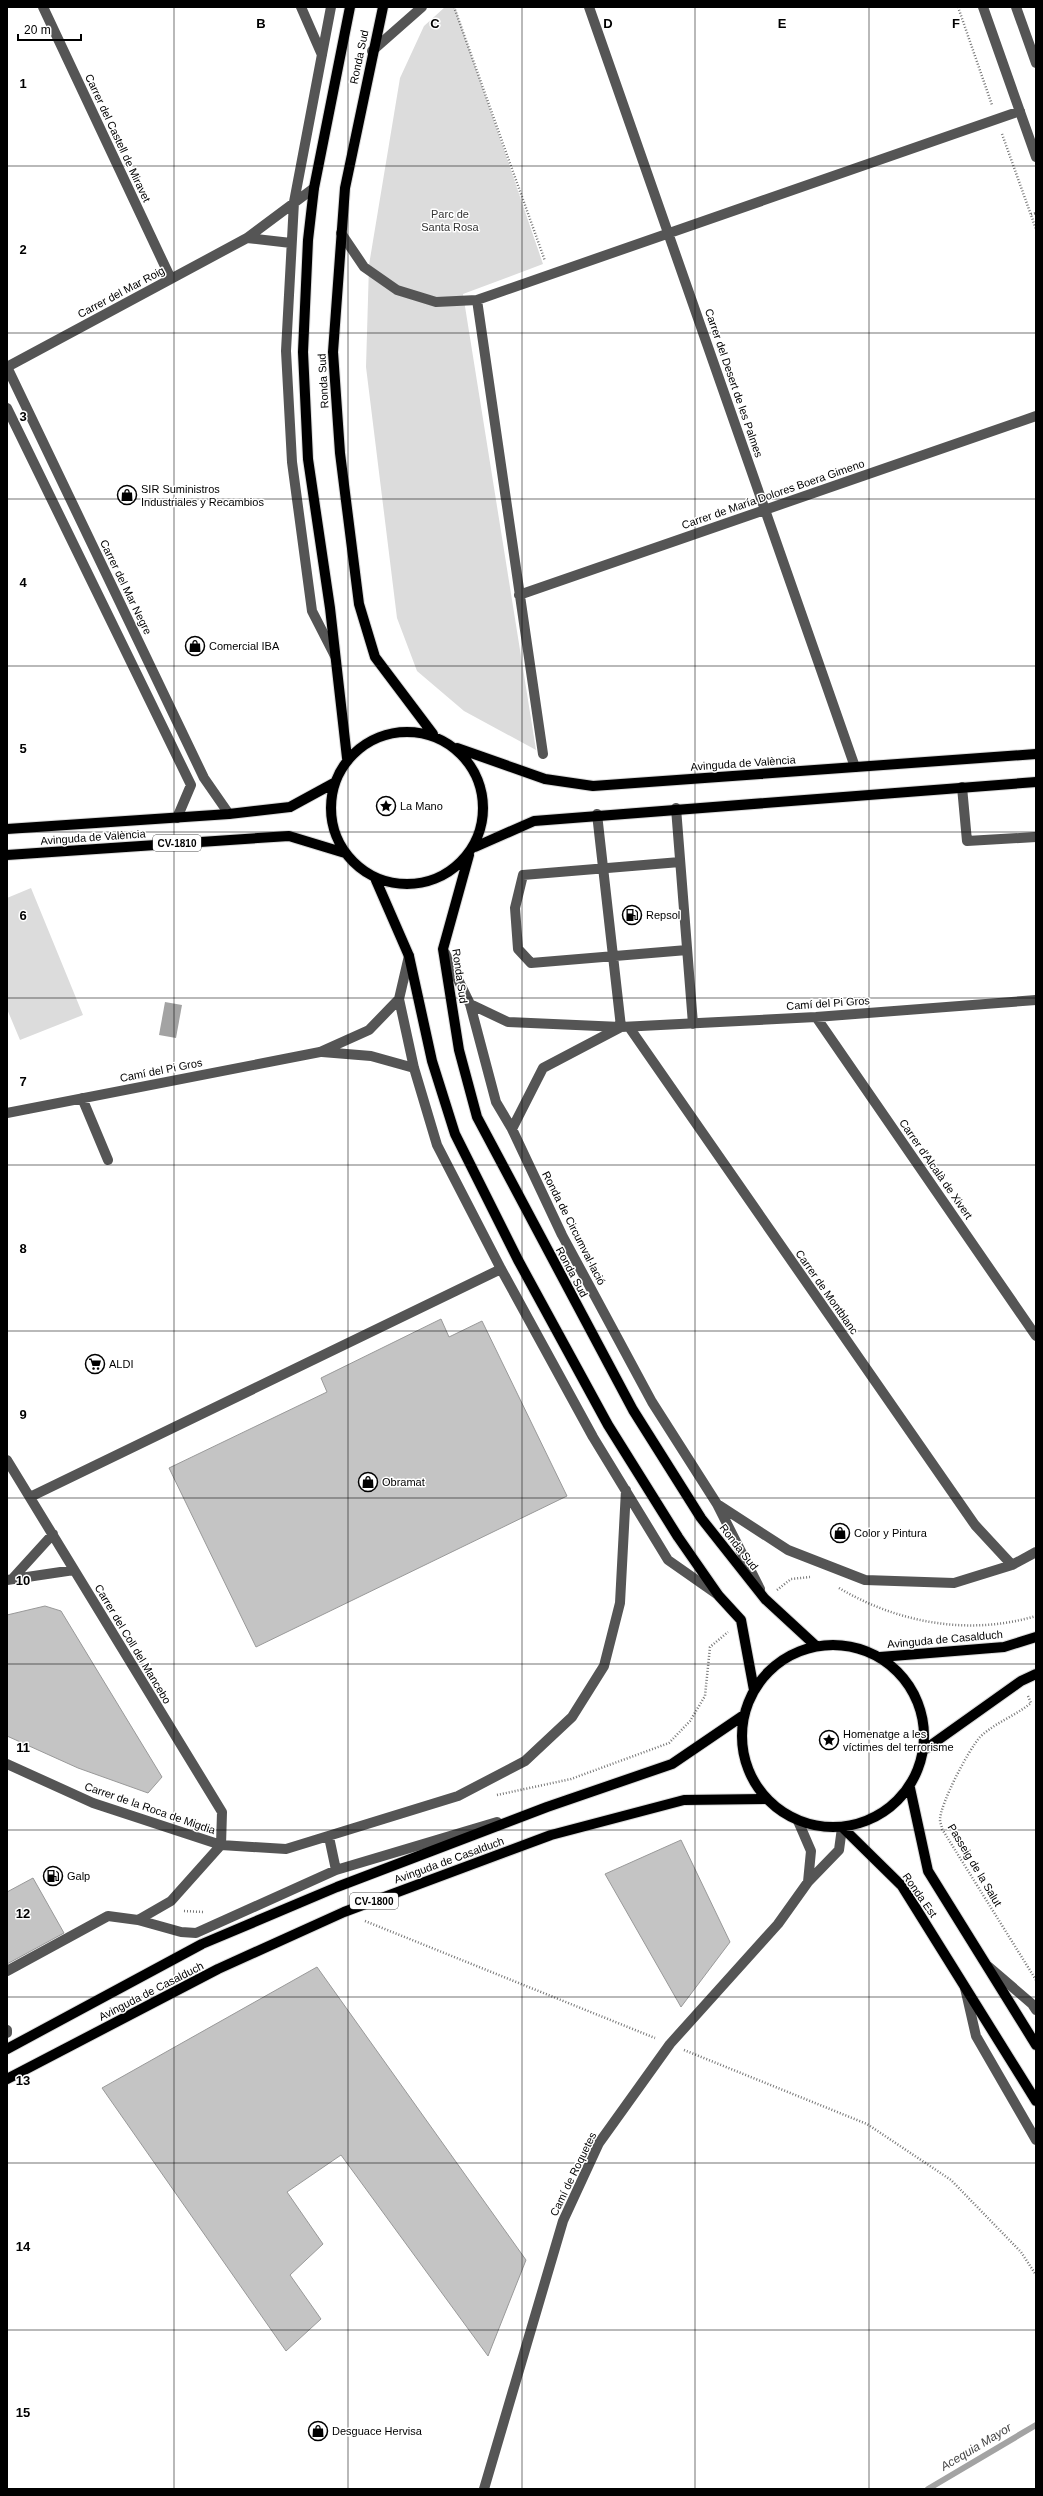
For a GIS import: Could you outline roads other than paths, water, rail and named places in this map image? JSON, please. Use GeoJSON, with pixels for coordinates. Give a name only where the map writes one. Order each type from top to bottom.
{"type":"FeatureCollection","features":[{"type":"Feature","properties":{"kind":"main road","name":"Ronda Sud"},"geometry":{"type":"LineString","coordinates":[[348,758],[337,660],[308,459],[303,352],[308,240],[314,188],[350,7]]}},
{"type":"Feature","properties":{"kind":"main road","name":"Ronda Sud"},"geometry":{"type":"LineString","coordinates":[[382,7],[345,188],[333,352],[340,453],[359,604],[375,657],[433,734]]}},
{"type":"Feature","properties":{"kind":"main road"},"geometry":{"type":"LineString","coordinates":[[457,748],[433,734],[402,730],[372,739],[348,758],[334,782],[331,819],[345,853],[358,868],[375,878],[409,885],[442,877],[472,851],[534,821],[597,814],[1036,782]]}},
{"type":"Feature","properties":{"kind":"main road","name":"Ronda Sud"},"geometry":{"type":"LineString","coordinates":[[457,748],[478,777],[485,812],[443,949],[459,1050],[477,1117],[633,1410],[701,1518],[765,1599],[816,1646]]}},
{"type":"Feature","properties":{"kind":"main road","name":"Avinguda de València"},"geometry":{"type":"LineString","coordinates":[[457,748],[545,780],[594,786],[1036,754]]}},
{"type":"Feature","properties":{"kind":"main road","name":"Avinguda de València"},"geometry":{"type":"LineString","coordinates":[[7,830],[229,814],[290,807],[334,782]]}},
{"type":"Feature","properties":{"kind":"main road","name":"Avinguda de València"},"geometry":{"type":"LineString","coordinates":[[7,855],[289,836],[345,853]]}},
{"type":"Feature","properties":{"kind":"main road"},"geometry":{"type":"LineString","coordinates":[[375,878],[409,956],[432,1061],[455,1134],[518,1260],[608,1425],[678,1538],[719,1596],[741,1620],[754,1690]]}},
{"type":"Feature","properties":{"kind":"main road","name":"Avinguda de Casalduch"},"geometry":{"type":"LineString","coordinates":[[880,1657],[1004,1647],[1036,1637]]}},
{"type":"Feature","properties":{"kind":"main road"},"geometry":{"type":"LineString","coordinates":[[845,1645],[880,1657],[908,1683],[923,1714],[924,1750],[910,1788],[879,1816],[843,1828],[798,1821],[766,1798],[744,1757],[744,1715],[754,1690],[778,1662],[816,1646],[845,1645]]}},
{"type":"Feature","properties":{"kind":"main road"},"geometry":{"type":"LineString","coordinates":[[924,1750],[1021,1681],[1036,1674]]}},
{"type":"Feature","properties":{"kind":"main road","name":"Avinguda de Casalduch"},"geometry":{"type":"LineString","coordinates":[[7,2049],[202,1944],[337,1887],[547,1807],[672,1764],[744,1715]]}},
{"type":"Feature","properties":{"kind":"main road","name":"Ronda Est"},"geometry":{"type":"LineString","coordinates":[[910,1788],[928,1871],[1036,2045]]}},
{"type":"Feature","properties":{"kind":"main road","name":"Avinguda de Casalduch"},"geometry":{"type":"LineString","coordinates":[[7,2079],[218,1969],[344,1912],[551,1835],[684,1800],[766,1798]]}},
{"type":"Feature","properties":{"kind":"main road","name":"Ronda Est"},"geometry":{"type":"LineString","coordinates":[[843,1828],[902,1886],[1036,2101]]}},
{"type":"Feature","properties":{"kind":"street","name":"Carrer del Castell de Miravet"},"geometry":{"type":"LineString","coordinates":[[43,7],[171,279]]}},
{"type":"Feature","properties":{"kind":"street"},"geometry":{"type":"LineString","coordinates":[[301,7],[322,55]]}},
{"type":"Feature","properties":{"kind":"street","name":"Ronda Sud"},"geometry":{"type":"LineString","coordinates":[[331,7],[294,202],[286,352],[292,462],[312,611],[337,660]]}},
{"type":"Feature","properties":{"kind":"street"},"geometry":{"type":"LineString","coordinates":[[372,52],[422,7]]}},
{"type":"Feature","properties":{"kind":"street","name":"Carrer del Desert de les Palmes"},"geometry":{"type":"LineString","coordinates":[[589,7],[856,767]]}},
{"type":"Feature","properties":{"kind":"street"},"geometry":{"type":"LineString","coordinates":[[983,7],[1036,157]]}},
{"type":"Feature","properties":{"kind":"street"},"geometry":{"type":"LineString","coordinates":[[1016,7],[1036,63]]}},
{"type":"Feature","properties":{"kind":"street"},"geometry":{"type":"LineString","coordinates":[[341,233],[364,267],[397,290],[436,302],[477,300],[1020,111]]}},
{"type":"Feature","properties":{"kind":"street","name":"Carrer del Mar Roig"},"geometry":{"type":"LineString","coordinates":[[7,367],[247,238],[314,188]]}},
{"type":"Feature","properties":{"kind":"street"},"geometry":{"type":"LineString","coordinates":[[247,238],[291,244]]}},
{"type":"Feature","properties":{"kind":"street"},"geometry":{"type":"LineString","coordinates":[[477,300],[543,754]]}},
{"type":"Feature","properties":{"kind":"street","name":"Carrer del Mar Negre"},"geometry":{"type":"LineString","coordinates":[[7,367],[204,778],[229,814]]}},
{"type":"Feature","properties":{"kind":"street"},"geometry":{"type":"LineString","coordinates":[[7,408],[191,785],[177,818]]}},
{"type":"Feature","properties":{"kind":"street","name":"Carrer de María Dolores Boera Gimeno"},"geometry":{"type":"LineString","coordinates":[[519,595],[1036,416]]}},
{"type":"Feature","properties":{"kind":"street"},"geometry":{"type":"LineString","coordinates":[[962,788],[967,841],[1036,838]]}},
{"type":"Feature","properties":{"kind":"street"},"geometry":{"type":"LineString","coordinates":[[676,808],[693,1024]]}},
{"type":"Feature","properties":{"kind":"street"},"geometry":{"type":"LineString","coordinates":[[597,814],[613,956],[625,1027]]}},
{"type":"Feature","properties":{"kind":"street"},"geometry":{"type":"LineString","coordinates":[[680,862],[523,875],[515,908],[518,950],[531,963],[687,950]]}},
{"type":"Feature","properties":{"kind":"street","name":"Ronda de Circumval·lació"},"geometry":{"type":"LineString","coordinates":[[443,949],[470,1004],[496,1102],[512,1129],[562,1235],[648,1395],[717,1504],[765,1599]]}},
{"type":"Feature","properties":{"kind":"street"},"geometry":{"type":"LineString","coordinates":[[409,956],[399,999],[414,1068],[437,1145],[501,1269],[593,1437],[668,1560],[719,1596]]}},
{"type":"Feature","properties":{"kind":"street","name":"Camí del Pi Gros"},"geometry":{"type":"LineString","coordinates":[[7,1113],[320,1052],[369,1030],[399,999]]}},
{"type":"Feature","properties":{"kind":"street","name":"Camí del Pi Gros"},"geometry":{"type":"LineString","coordinates":[[470,1004],[508,1022],[625,1027],[816,1017],[1036,1000]]}},
{"type":"Feature","properties":{"kind":"street","name":"Carrer d'Alcalà de Xivert"},"geometry":{"type":"LineString","coordinates":[[816,1017],[1036,1336]]}},
{"type":"Feature","properties":{"kind":"street","name":"Camí del Pi Gros"},"geometry":{"type":"LineString","coordinates":[[512,1129],[544,1068],[625,1027]]}},
{"type":"Feature","properties":{"kind":"street","name":"Carrer de Montblanc"},"geometry":{"type":"LineString","coordinates":[[625,1027],[975,1525],[1012,1565]]}},
{"type":"Feature","properties":{"kind":"street","name":"Camí del Pi Gros"},"geometry":{"type":"LineString","coordinates":[[320,1052],[371,1056],[414,1068]]}},
{"type":"Feature","properties":{"kind":"street"},"geometry":{"type":"LineString","coordinates":[[82,1098],[108,1160]]}},
{"type":"Feature","properties":{"kind":"street"},"geometry":{"type":"LineString","coordinates":[[30,1497],[501,1269]]}},
{"type":"Feature","properties":{"kind":"street","name":"Carrer del Coll del Mancebo"},"geometry":{"type":"LineString","coordinates":[[7,1460],[222,1812],[221,1845]]}},
{"type":"Feature","properties":{"kind":"street","name":"Carrer de la Roca de Migdia"},"geometry":{"type":"LineString","coordinates":[[7,1764],[92,1804],[221,1845],[286,1849],[458,1796],[525,1761],[572,1717],[604,1666],[620,1603],[626,1490]]}},
{"type":"Feature","properties":{"kind":"street","name":"Ronda de Circumval·lació"},"geometry":{"type":"LineString","coordinates":[[717,1504],[788,1550],[865,1580],[954,1583],[1012,1565],[1036,1552]]}},
{"type":"Feature","properties":{"kind":"street"},"geometry":{"type":"LineString","coordinates":[[10,1579],[53,1534]]}},
{"type":"Feature","properties":{"kind":"street"},"geometry":{"type":"LineString","coordinates":[[10,1579],[74,1570]]}},
{"type":"Feature","properties":{"kind":"street"},"geometry":{"type":"LineString","coordinates":[[7,1971],[108,1916],[138,1920],[181,1932],[196,1933],[336,1870],[547,1807]]}},
{"type":"Feature","properties":{"kind":"street"},"geometry":{"type":"LineString","coordinates":[[798,1821],[810,1852],[808,1882]]}},
{"type":"Feature","properties":{"kind":"street","name":"Camí de Roquetes"},"geometry":{"type":"LineString","coordinates":[[484,2489],[563,2221],[599,2143],[670,2044],[778,1924],[808,1882],[838,1850],[843,1828]]}},
{"type":"Feature","properties":{"kind":"street"},"geometry":{"type":"LineString","coordinates":[[329,1837],[336,1870]]}},
{"type":"Feature","properties":{"kind":"street"},"geometry":{"type":"LineString","coordinates":[[138,1920],[171,1901],[221,1845]]}},
{"type":"Feature","properties":{"kind":"street","name":"Ronda Est"},"geometry":{"type":"LineString","coordinates":[[987,1966],[1032,2004],[1036,2010]]}},
{"type":"Feature","properties":{"kind":"street","name":"Ronda Est"},"geometry":{"type":"LineString","coordinates":[[965,1986],[976,2036],[1036,2140]]}},
{"type":"Feature","properties":{"kind":"waterway","name":"Acequia Mayor"},"geometry":{"type":"LineString","coordinates":[[928,2489],[1036,2425]]}},
{"type":"Feature","properties":{"kind":"place","name":"SIR Suministros Industriales y Recambios"},"geometry":{"type":"Point","coordinates":[127,495]}},
{"type":"Feature","properties":{"kind":"place","name":"Comercial IBA"},"geometry":{"type":"Point","coordinates":[195,646]}},
{"type":"Feature","properties":{"kind":"place","name":"La Mano"},"geometry":{"type":"Point","coordinates":[386,806]}},
{"type":"Feature","properties":{"kind":"place","name":"Repsol"},"geometry":{"type":"Point","coordinates":[632,915]}},
{"type":"Feature","properties":{"kind":"place","name":"ALDI"},"geometry":{"type":"Point","coordinates":[95,1364]}},
{"type":"Feature","properties":{"kind":"place","name":"Obramat"},"geometry":{"type":"Point","coordinates":[368,1482]}},
{"type":"Feature","properties":{"kind":"place","name":"Color y Pintura"},"geometry":{"type":"Point","coordinates":[840,1533]}},
{"type":"Feature","properties":{"kind":"place","name":"Homenatge a les víctimes del terrorisme"},"geometry":{"type":"Point","coordinates":[829,1740]}},
{"type":"Feature","properties":{"kind":"place","name":"Galp"},"geometry":{"type":"Point","coordinates":[53,1876]}},
{"type":"Feature","properties":{"kind":"place","name":"Desguace Hervisa"},"geometry":{"type":"Point","coordinates":[318,2431]}},
{"type":"Feature","properties":{"kind":"park label","name":"Parc de Santa Rosa"},"geometry":{"type":"Point","coordinates":[450,220]}}]}
